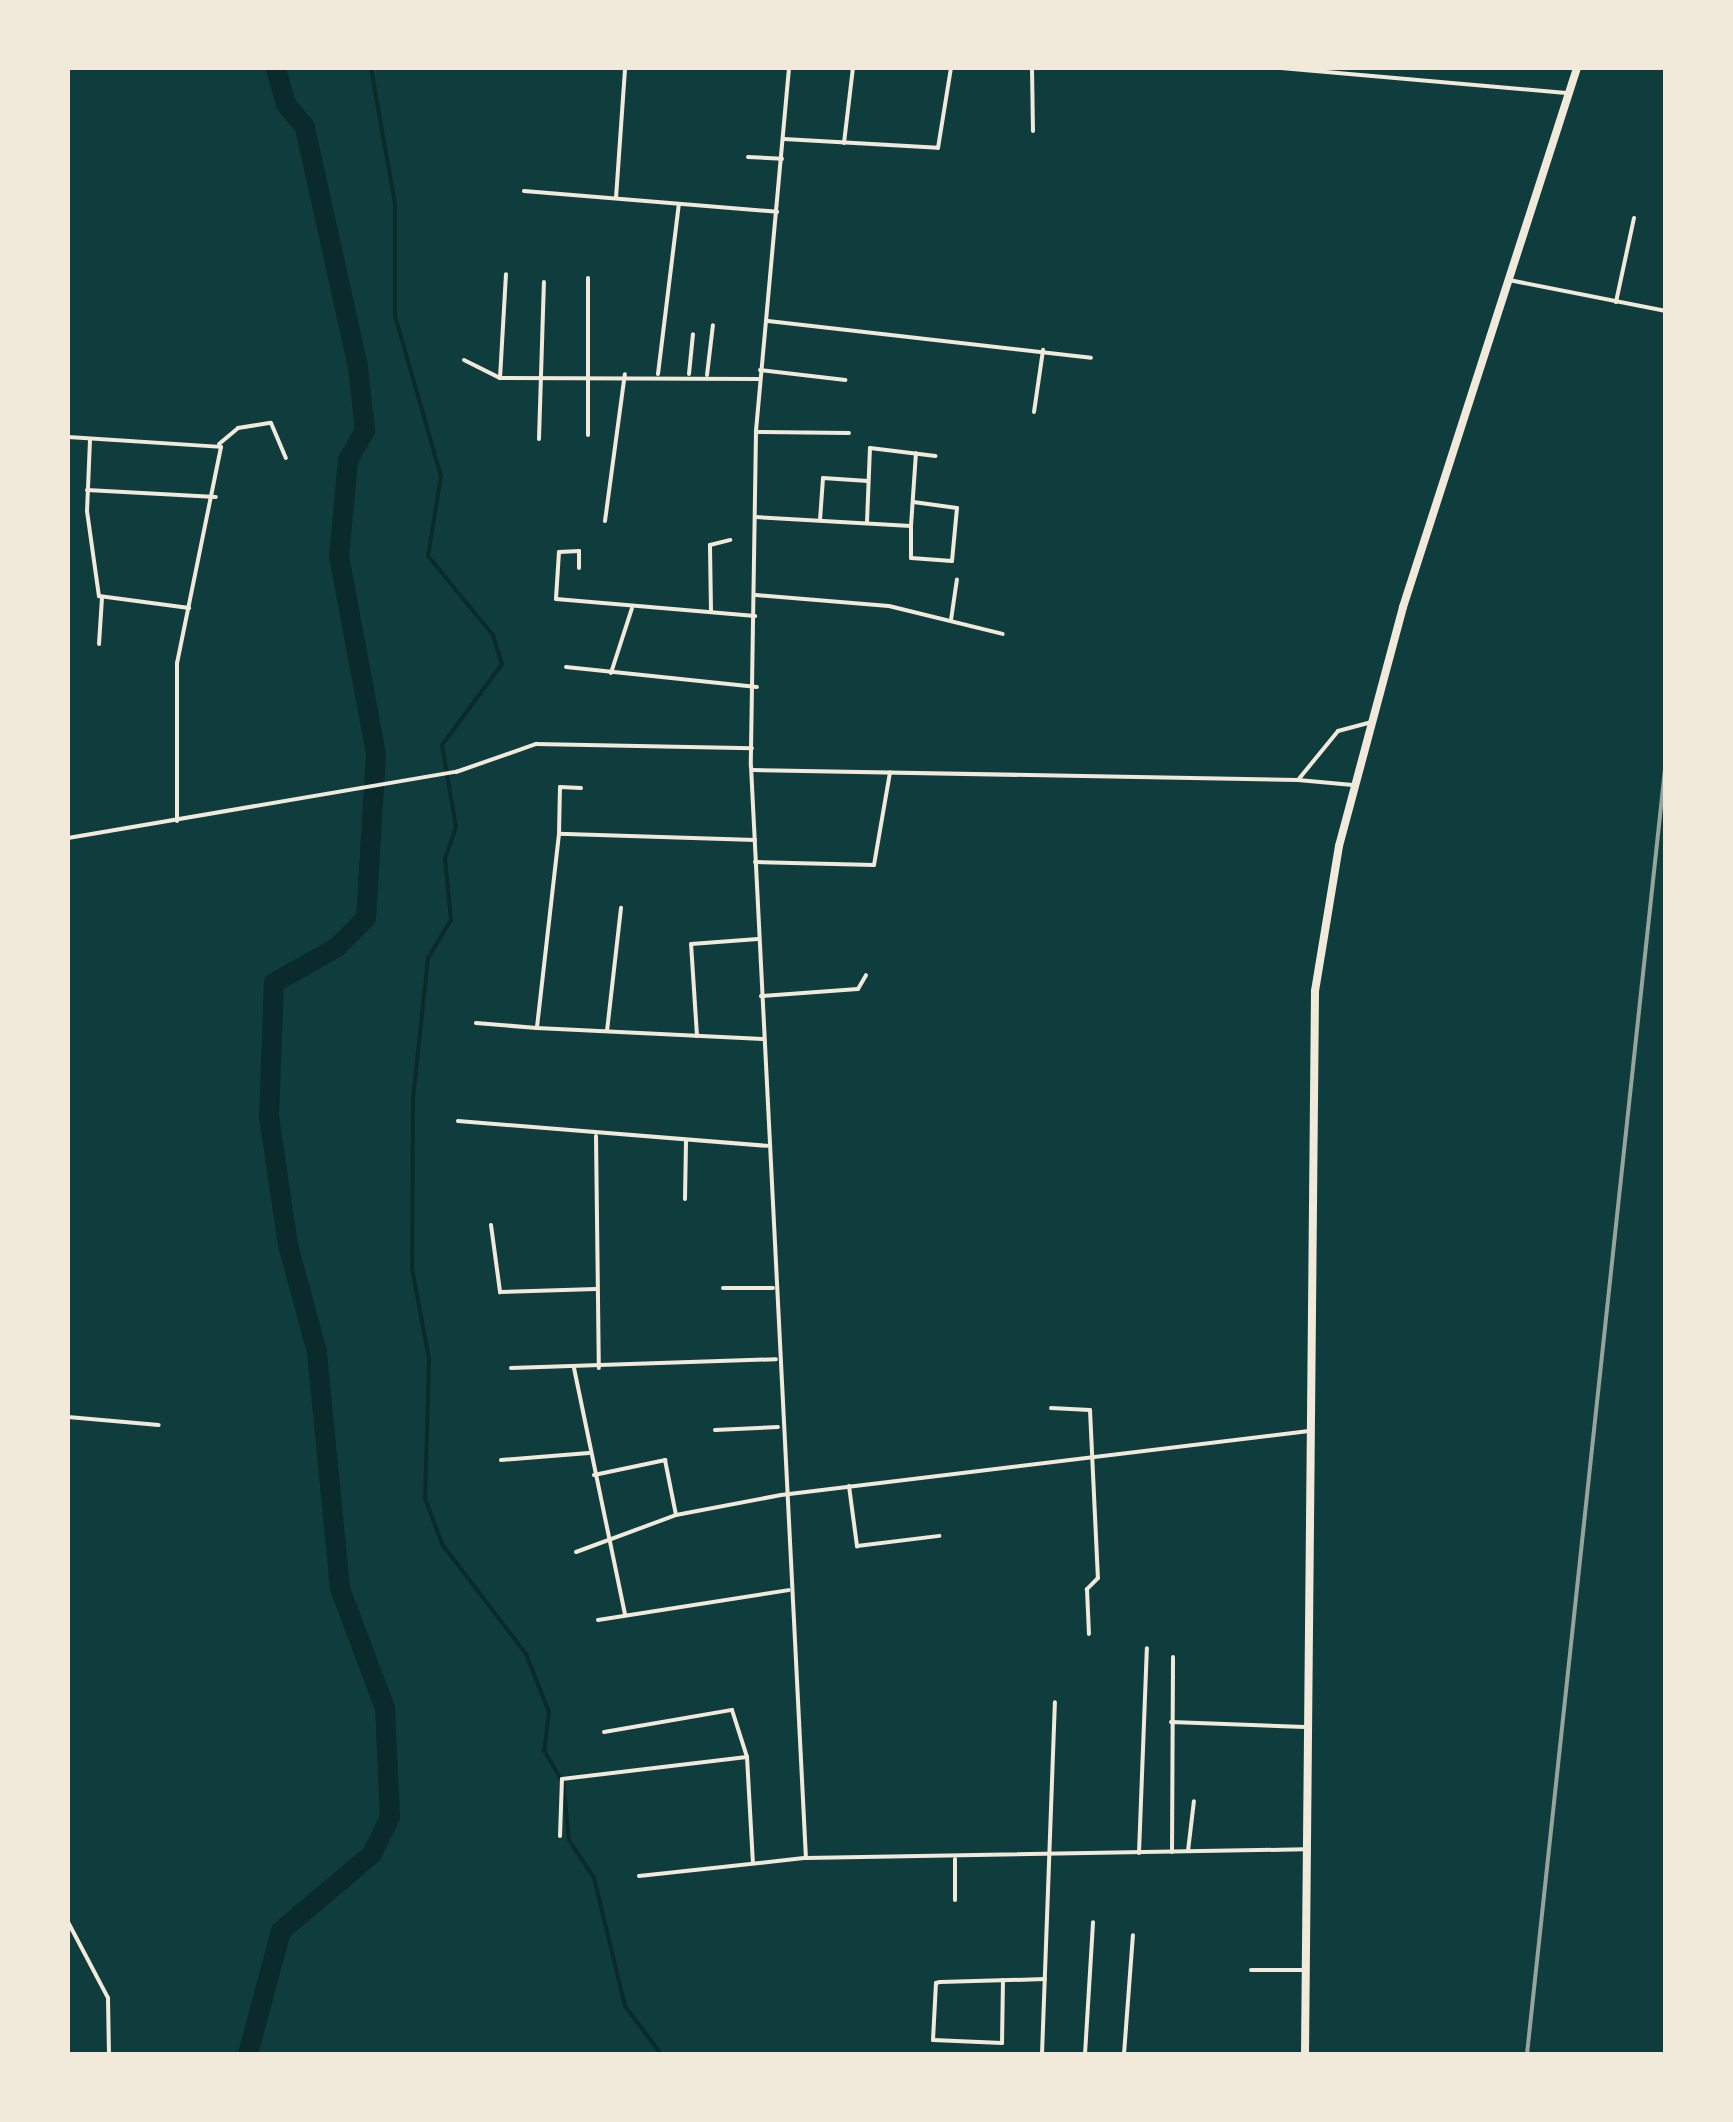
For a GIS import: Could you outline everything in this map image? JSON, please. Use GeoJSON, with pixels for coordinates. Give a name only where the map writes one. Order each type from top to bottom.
{"type":"FeatureCollection","features":[{"type":"Feature","properties":{"kind":"highway"},"geometry":{"type":"LineString","coordinates":[[1305,2054],[1310,1041],[1354,785],[1371,722],[1577,68]]}},
{"type":"Feature","properties":{"kind":"street"},"geometry":{"type":"LineString","coordinates":[[616,198],[625,68]]}},
{"type":"Feature","properties":{"kind":"street"},"geometry":{"type":"LineString","coordinates":[[789,68],[756,432],[756,687],[752,768],[778,1427],[806,1858]]}},
{"type":"Feature","properties":{"kind":"street"},"geometry":{"type":"LineString","coordinates":[[844,143],[854,68]]}},
{"type":"Feature","properties":{"kind":"street"},"geometry":{"type":"LineString","coordinates":[[784,139],[943,145],[951,68]]}},
{"type":"Feature","properties":{"kind":"street"},"geometry":{"type":"LineString","coordinates":[[1032,68],[1033,131]]}},
{"type":"Feature","properties":{"kind":"street"},"geometry":{"type":"LineString","coordinates":[[1281,68],[1569,92]]}},
{"type":"Feature","properties":{"kind":"street"},"geometry":{"type":"LineString","coordinates":[[748,157],[782,159]]}},
{"type":"Feature","properties":{"kind":"street"},"geometry":{"type":"LineString","coordinates":[[524,191],[777,212]]}},
{"type":"Feature","properties":{"kind":"street"},"geometry":{"type":"LineString","coordinates":[[658,374],[679,204]]}},
{"type":"Feature","properties":{"kind":"street"},"geometry":{"type":"LineString","coordinates":[[1616,302],[1634,218]]}},
{"type":"Feature","properties":{"kind":"street"},"geometry":{"type":"LineString","coordinates":[[500,378],[506,274]]}},
{"type":"Feature","properties":{"kind":"street"},"geometry":{"type":"LineString","coordinates":[[588,278],[588,435]]}},
{"type":"Feature","properties":{"kind":"street"},"geometry":{"type":"LineString","coordinates":[[1509,280],[1666,311]]}},
{"type":"Feature","properties":{"kind":"street"},"geometry":{"type":"LineString","coordinates":[[539,440],[544,282]]}},
{"type":"Feature","properties":{"kind":"street"},"geometry":{"type":"LineString","coordinates":[[765,320],[1090,358]]}},
{"type":"Feature","properties":{"kind":"street"},"geometry":{"type":"LineString","coordinates":[[707,375],[713,325]]}},
{"type":"Feature","properties":{"kind":"street"},"geometry":{"type":"LineString","coordinates":[[689,374],[693,334]]}},
{"type":"Feature","properties":{"kind":"street"},"geometry":{"type":"LineString","coordinates":[[1034,412],[1043,350]]}},
{"type":"Feature","properties":{"kind":"street"},"geometry":{"type":"LineString","coordinates":[[464,360],[500,378],[689,374],[759,380]]}},
{"type":"Feature","properties":{"kind":"street"},"geometry":{"type":"LineString","coordinates":[[760,370],[844,380]]}},
{"type":"Feature","properties":{"kind":"street"},"geometry":{"type":"LineString","coordinates":[[605,521],[624,374]]}},
{"type":"Feature","properties":{"kind":"street"},"geometry":{"type":"LineString","coordinates":[[68,437],[219,444],[238,428],[271,423],[286,458]]}},
{"type":"Feature","properties":{"kind":"street"},"geometry":{"type":"LineString","coordinates":[[756,432],[849,433]]}},
{"type":"Feature","properties":{"kind":"street"},"geometry":{"type":"LineString","coordinates":[[90,440],[87,490],[102,598],[99,644]]}},
{"type":"Feature","properties":{"kind":"street"},"geometry":{"type":"LineString","coordinates":[[177,821],[172,722],[189,608],[216,498],[219,444]]}},
{"type":"Feature","properties":{"kind":"street"},"geometry":{"type":"LineString","coordinates":[[867,523],[871,448],[936,456]]}},
{"type":"Feature","properties":{"kind":"street"},"geometry":{"type":"LineString","coordinates":[[913,502],[957,508],[954,560],[911,558],[911,526],[916,453]]}},
{"type":"Feature","properties":{"kind":"street"},"geometry":{"type":"LineString","coordinates":[[820,520],[823,478],[868,481]]}},
{"type":"Feature","properties":{"kind":"street"},"geometry":{"type":"LineString","coordinates":[[87,490],[216,498]]}},
{"type":"Feature","properties":{"kind":"street"},"geometry":{"type":"LineString","coordinates":[[755,516],[911,526]]}},
{"type":"Feature","properties":{"kind":"street"},"geometry":{"type":"LineString","coordinates":[[711,611],[710,545],[730,540]]}},
{"type":"Feature","properties":{"kind":"street"},"geometry":{"type":"LineString","coordinates":[[579,568],[578,551],[559,552],[556,600],[755,616]]}},
{"type":"Feature","properties":{"kind":"street"},"geometry":{"type":"LineString","coordinates":[[951,620],[957,578]]}},
{"type":"Feature","properties":{"kind":"street"},"geometry":{"type":"LineString","coordinates":[[756,595],[951,620],[1003,634]]}},
{"type":"Feature","properties":{"kind":"street"},"geometry":{"type":"LineString","coordinates":[[102,598],[189,608]]}},
{"type":"Feature","properties":{"kind":"street"},"geometry":{"type":"LineString","coordinates":[[612,674],[632,608]]}},
{"type":"Feature","properties":{"kind":"street"},"geometry":{"type":"LineString","coordinates":[[566,667],[756,687]]}},
{"type":"Feature","properties":{"kind":"street"},"geometry":{"type":"LineString","coordinates":[[1298,780],[1338,731],[1371,722]]}},
{"type":"Feature","properties":{"kind":"street"},"geometry":{"type":"LineString","coordinates":[[68,838],[448,773],[536,744],[752,751]]}},
{"type":"Feature","properties":{"kind":"street"},"geometry":{"type":"LineString","coordinates":[[752,768],[1298,780],[1354,785]]}},
{"type":"Feature","properties":{"kind":"street"},"geometry":{"type":"LineString","coordinates":[[755,862],[874,865],[890,772]]}},
{"type":"Feature","properties":{"kind":"street"},"geometry":{"type":"LineString","coordinates":[[537,1028],[559,834],[560,788],[581,788]]}},
{"type":"Feature","properties":{"kind":"street"},"geometry":{"type":"LineString","coordinates":[[559,834],[754,840]]}},
{"type":"Feature","properties":{"kind":"street"},"geometry":{"type":"LineString","coordinates":[[607,1031],[621,908]]}},
{"type":"Feature","properties":{"kind":"street"},"geometry":{"type":"LineString","coordinates":[[697,1036],[691,944],[758,939]]}},
{"type":"Feature","properties":{"kind":"street"},"geometry":{"type":"LineString","coordinates":[[761,996],[858,989],[866,975]]}},
{"type":"Feature","properties":{"kind":"street"},"geometry":{"type":"LineString","coordinates":[[476,1024],[763,1039]]}},
{"type":"Feature","properties":{"kind":"street"},"geometry":{"type":"LineString","coordinates":[[458,1121],[596,1136],[768,1146]]}},
{"type":"Feature","properties":{"kind":"street"},"geometry":{"type":"LineString","coordinates":[[596,1136],[599,1368]]}},
{"type":"Feature","properties":{"kind":"street"},"geometry":{"type":"LineString","coordinates":[[686,1141],[686,1199]]}},
{"type":"Feature","properties":{"kind":"street"},"geometry":{"type":"LineString","coordinates":[[491,1225],[500,1292],[596,1289]]}},
{"type":"Feature","properties":{"kind":"street"},"geometry":{"type":"LineString","coordinates":[[723,1288],[773,1288]]}},
{"type":"Feature","properties":{"kind":"street"},"geometry":{"type":"LineString","coordinates":[[512,1368],[599,1368],[776,1358]]}},
{"type":"Feature","properties":{"kind":"street"},"geometry":{"type":"LineString","coordinates":[[574,1368],[626,1615]]}},
{"type":"Feature","properties":{"kind":"street"},"geometry":{"type":"LineString","coordinates":[[1051,1408],[1088,1408],[1098,1578],[1087,1589],[1089,1634]]}},
{"type":"Feature","properties":{"kind":"street"},"geometry":{"type":"LineString","coordinates":[[68,1417],[159,1424]]}},
{"type":"Feature","properties":{"kind":"street"},"geometry":{"type":"LineString","coordinates":[[714,1430],[778,1427]]}},
{"type":"Feature","properties":{"kind":"street"},"geometry":{"type":"LineString","coordinates":[[576,1552],[676,1515],[782,1494],[1092,1452],[1310,1431]]}},
{"type":"Feature","properties":{"kind":"street"},"geometry":{"type":"LineString","coordinates":[[501,1460],[589,1453]]}},
{"type":"Feature","properties":{"kind":"street"},"geometry":{"type":"LineString","coordinates":[[594,1475],[664,1460],[676,1515]]}},
{"type":"Feature","properties":{"kind":"street"},"geometry":{"type":"LineString","coordinates":[[848,1486],[857,1546],[939,1536]]}},
{"type":"Feature","properties":{"kind":"street"},"geometry":{"type":"LineString","coordinates":[[598,1620],[789,1590]]}},
{"type":"Feature","properties":{"kind":"street"},"geometry":{"type":"LineString","coordinates":[[1139,1853],[1148,1648]]}},
{"type":"Feature","properties":{"kind":"street"},"geometry":{"type":"LineString","coordinates":[[1172,1656],[1172,1852]]}},
{"type":"Feature","properties":{"kind":"street"},"geometry":{"type":"LineString","coordinates":[[1042,2054],[1055,1702]]}},
{"type":"Feature","properties":{"kind":"street"},"geometry":{"type":"LineString","coordinates":[[604,1732],[732,1710],[747,1756],[752,1863]]}},
{"type":"Feature","properties":{"kind":"street"},"geometry":{"type":"LineString","coordinates":[[1171,1722],[1305,1727]]}},
{"type":"Feature","properties":{"kind":"street"},"geometry":{"type":"LineString","coordinates":[[560,1836],[562,1779],[747,1756]]}},
{"type":"Feature","properties":{"kind":"street"},"geometry":{"type":"LineString","coordinates":[[1188,1852],[1194,1801]]}},
{"type":"Feature","properties":{"kind":"street"},"geometry":{"type":"LineString","coordinates":[[639,1876],[806,1858],[955,1859],[1308,1849]]}},
{"type":"Feature","properties":{"kind":"street"},"geometry":{"type":"LineString","coordinates":[[955,1859],[955,1900]]}},
{"type":"Feature","properties":{"kind":"street"},"geometry":{"type":"LineString","coordinates":[[68,1922],[108,1998],[109,2054]]}},
{"type":"Feature","properties":{"kind":"street"},"geometry":{"type":"LineString","coordinates":[[1085,2054],[1093,1922]]}},
{"type":"Feature","properties":{"kind":"street"},"geometry":{"type":"LineString","coordinates":[[1124,2054],[1133,1934]]}},
{"type":"Feature","properties":{"kind":"street"},"geometry":{"type":"LineString","coordinates":[[1251,1970],[1306,1970]]}},
{"type":"Feature","properties":{"kind":"street"},"geometry":{"type":"LineString","coordinates":[[1003,1980],[1002,2043],[932,2040],[936,1983],[1003,1980],[1045,1979]]}},
{"type":"Feature","properties":{"kind":"waterway"},"geometry":{"type":"LineString","coordinates":[[248,2054],[281,1931],[372,1854],[390,1817],[385,1708],[340,1588],[317,1352],[288,1245],[269,1117],[274,983],[337,947],[366,918],[376,754],[339,557],[348,460],[365,431],[358,367],[305,127],[286,104],[276,68]]}},
{"type":"Feature","properties":{"kind":"waterway"},"geometry":{"type":"LineString","coordinates":[[371,68],[395,204],[395,316],[441,476],[428,556],[493,635],[502,664],[442,745],[456,827],[445,859],[451,920],[428,958],[413,1099],[412,1268],[429,1359],[425,1498],[442,1544],[526,1654],[549,1712],[544,1750],[560,1778]]}},
{"type":"Feature","properties":{"kind":"waterway"},"geometry":{"type":"LineString","coordinates":[[563,1781],[569,1840],[594,1878],[625,2006],[661,2054]]}},
{"type":"Feature","properties":{"kind":"railway"},"geometry":{"type":"LineString","coordinates":[[1527,2054],[1666,759]]}}]}
